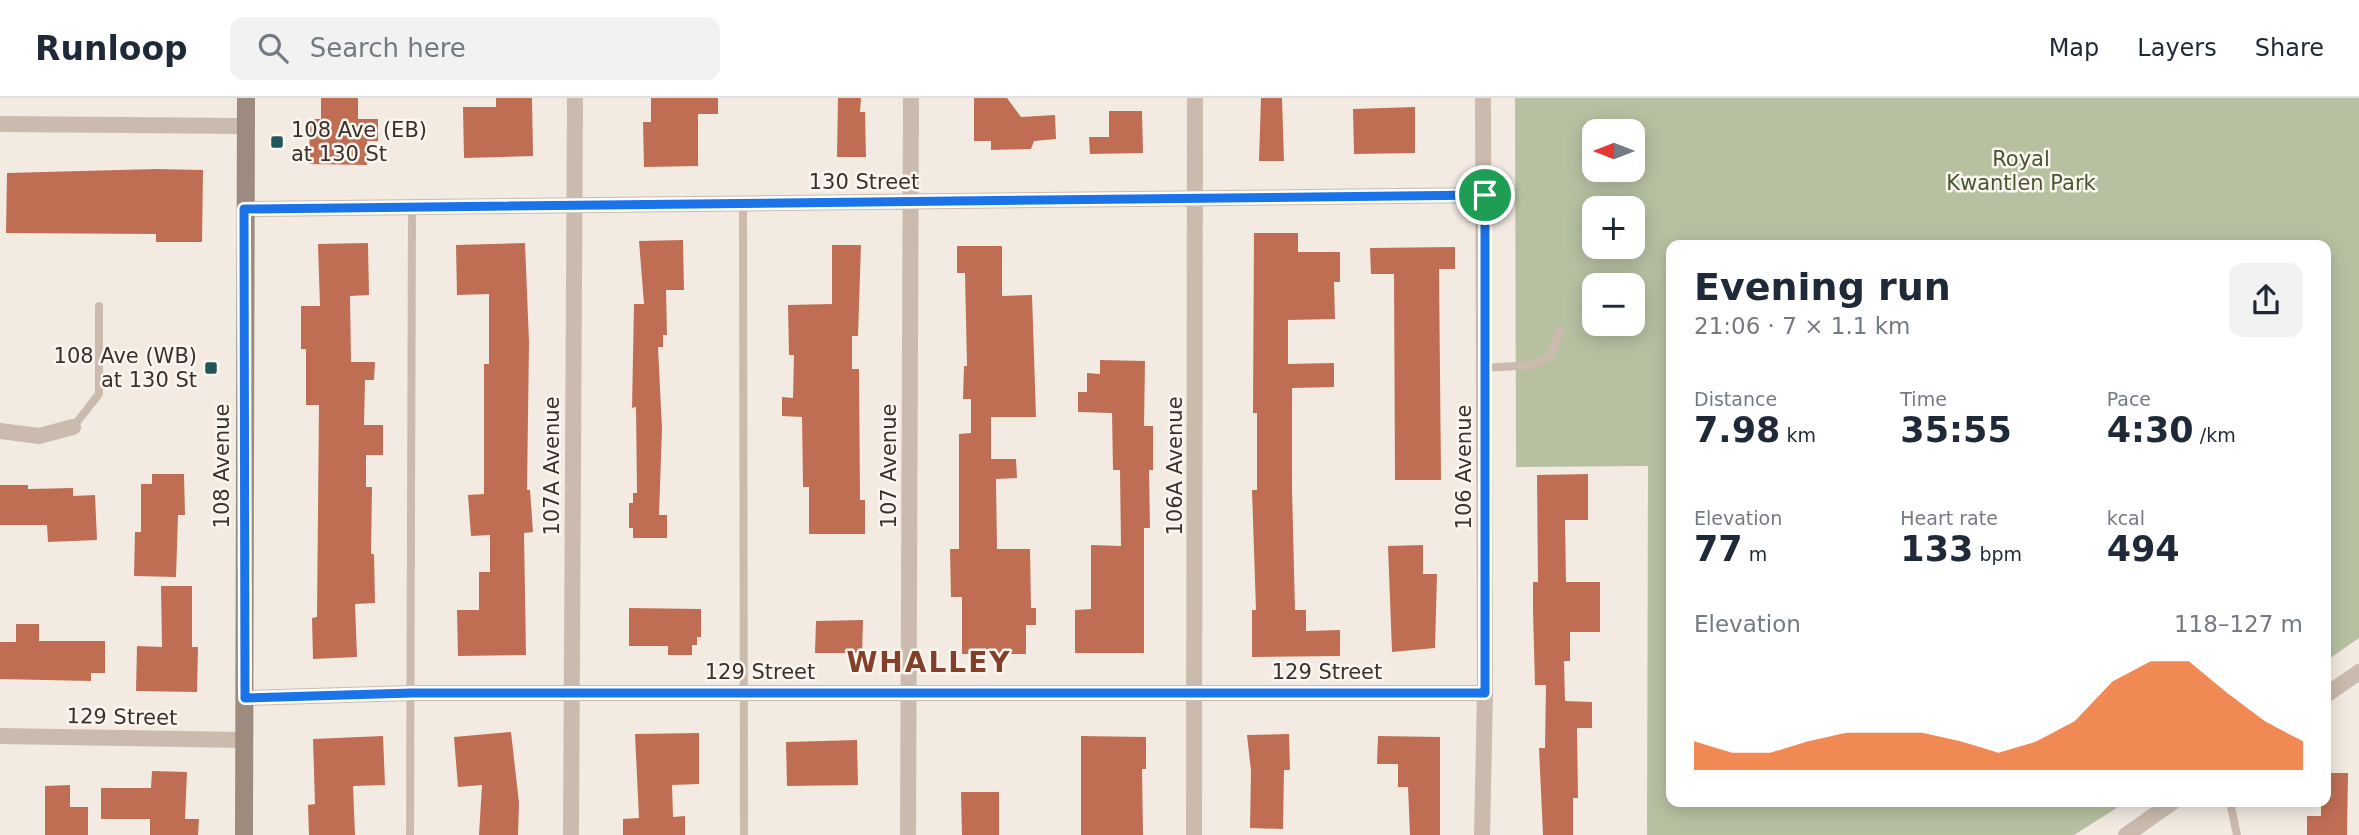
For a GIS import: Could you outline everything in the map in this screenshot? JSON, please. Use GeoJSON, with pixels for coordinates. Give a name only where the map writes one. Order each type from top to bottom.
{"type":"FeatureCollection","features":[{"type":"Feature","properties":{"kind":"main road","name":"108 Avenue"},"geometry":{"type":"LineString","coordinates":[[244,835],[246,98]]}},
{"type":"Feature","properties":{"kind":"street","name":"107A Avenue"},"geometry":{"type":"LineString","coordinates":[[571,835],[575,98]]}},
{"type":"Feature","properties":{"kind":"street","name":"107 Avenue"},"geometry":{"type":"LineString","coordinates":[[908,835],[911,98]]}},
{"type":"Feature","properties":{"kind":"street","name":"106A Avenue"},"geometry":{"type":"LineString","coordinates":[[1194,835],[1195,98]]}},
{"type":"Feature","properties":{"kind":"street","name":"106 Avenue"},"geometry":{"type":"LineString","coordinates":[[1482,98],[1485,195],[1485,693],[1482,835]]}},
{"type":"Feature","properties":{"kind":"street"},"geometry":{"type":"LineString","coordinates":[[0,124],[245,126]]}},
{"type":"Feature","properties":{"kind":"street","name":"130 Street"},"geometry":{"type":"LineString","coordinates":[[244,209],[1485,195]]}},
{"type":"Feature","properties":{"kind":"street"},"geometry":{"type":"LineString","coordinates":[[0,431],[39,436],[74,427]]}},
{"type":"Feature","properties":{"kind":"street"},"geometry":{"type":"LineString","coordinates":[[2331,693],[2357,680]]}},
{"type":"Feature","properties":{"kind":"street","name":"129 Street"},"geometry":{"type":"LineString","coordinates":[[245,698],[411,693],[1485,693]]}},
{"type":"Feature","properties":{"kind":"street","name":"129 Street"},"geometry":{"type":"LineString","coordinates":[[0,736],[244,740]]}},
{"type":"Feature","properties":{"kind":"street"},"geometry":{"type":"LineString","coordinates":[[2126,835],[2165,807]]}},
{"type":"Feature","properties":{"kind":"lane"},"geometry":{"type":"LineString","coordinates":[[743,204],[744,835]]}},
{"type":"Feature","properties":{"kind":"lane"},"geometry":{"type":"LineString","coordinates":[[410,835],[412,207]]}},
{"type":"Feature","properties":{"kind":"lane"},"geometry":{"type":"LineString","coordinates":[[74,427],[99,394],[99,306]]}},
{"type":"Feature","properties":{"kind":"lane"},"geometry":{"type":"LineString","coordinates":[[1485,368],[1532,365],[1551,356],[1560,330]]}},
{"type":"Feature","properties":{"kind":"lane"},"geometry":{"type":"LineString","coordinates":[[2231,807],[2237,835]]}},
{"type":"Feature","properties":{"kind":"green space","name":"Royal Kwantlen Park"},"geometry":{"type":"Polygon","coordinates":[[[1515,98],[2359,98],[2359,638],[2331,658],[2331,240],[1666,240],[1666,807],[2118,807],[2074,835],[1647,835],[1648,466],[1516,467],[1515,98]]]}},
{"type":"Feature","properties":{"kind":"building"},"geometry":{"type":"Polygon","coordinates":[[[321,98],[358,98],[358,119],[378,119],[378,141],[367,141],[367,165],[309,164],[310,119],[321,119],[321,98]]]}},
{"type":"Feature","properties":{"kind":"building"},"geometry":{"type":"Polygon","coordinates":[[[496,98],[532,98],[533,156],[464,158],[463,107],[496,107],[496,98]]]}},
{"type":"Feature","properties":{"kind":"building"},"geometry":{"type":"Polygon","coordinates":[[[651,98],[718,98],[718,114],[698,114],[698,166],[644,167],[643,122],[651,122],[651,98]]]}},
{"type":"Feature","properties":{"kind":"building"},"geometry":{"type":"Polygon","coordinates":[[[838,98],[861,98],[860,112],[865,112],[866,157],[837,157],[838,98]]]}},
{"type":"Feature","properties":{"kind":"building"},"geometry":{"type":"Polygon","coordinates":[[[974,98],[1007,98],[1021,117],[1055,115],[1056,139],[1034,141],[1031,149],[991,150],[991,141],[974,141],[974,98]]]}},
{"type":"Feature","properties":{"kind":"building"},"geometry":{"type":"Polygon","coordinates":[[[1261,98],[1282,98],[1284,161],[1259,161],[1261,98]]]}},
{"type":"Feature","properties":{"kind":"building"},"geometry":{"type":"Polygon","coordinates":[[[1415,107],[1415,153],[1354,154],[1353,109],[1415,107]]]}},
{"type":"Feature","properties":{"kind":"building"},"geometry":{"type":"Polygon","coordinates":[[[1109,111],[1142,111],[1143,153],[1090,154],[1089,137],[1109,137],[1109,111]]]}},
{"type":"Feature","properties":{"kind":"building"},"geometry":{"type":"Polygon","coordinates":[[[203,170],[202,242],[156,242],[156,234],[6,233],[7,173],[203,170]]]}},
{"type":"Feature","properties":{"kind":"building"},"geometry":{"type":"Polygon","coordinates":[[[1254,233],[1298,233],[1298,252],[1340,252],[1340,282],[1334,282],[1335,319],[1288,320],[1288,364],[1334,363],[1334,387],[1292,388],[1292,489],[1295,610],[1306,610],[1306,631],[1340,630],[1340,656],[1252,657],[1252,610],[1256,610],[1252,490],[1257,490],[1257,413],[1253,413],[1254,233]]]}},
{"type":"Feature","properties":{"kind":"building"},"geometry":{"type":"Polygon","coordinates":[[[683,240],[684,290],[666,290],[667,335],[663,335],[663,347],[658,347],[662,429],[659,515],[667,515],[667,538],[633,538],[633,528],[629,528],[629,503],[633,503],[633,493],[637,493],[636,407],[632,408],[634,304],[644,304],[639,241],[683,240]]]}},
{"type":"Feature","properties":{"kind":"building"},"geometry":{"type":"Polygon","coordinates":[[[368,243],[369,295],[350,296],[351,362],[375,362],[374,380],[365,380],[364,425],[383,425],[383,455],[366,455],[366,487],[372,487],[371,554],[374,554],[375,603],[355,604],[357,657],[313,659],[312,618],[317,617],[319,405],[306,405],[306,349],[301,349],[301,306],[320,306],[318,244],[368,243]]]}},
{"type":"Feature","properties":{"kind":"building"},"geometry":{"type":"Polygon","coordinates":[[[525,243],[529,342],[527,490],[530,490],[533,532],[524,533],[526,655],[458,656],[457,610],[479,610],[479,572],[490,572],[490,535],[471,536],[468,495],[484,494],[484,364],[489,364],[489,294],[457,295],[456,245],[525,243]]]}},
{"type":"Feature","properties":{"kind":"building"},"geometry":{"type":"Polygon","coordinates":[[[832,245],[861,245],[858,336],[852,336],[852,369],[859,369],[860,500],[865,500],[865,534],[809,534],[809,487],[803,487],[802,417],[782,416],[782,397],[793,398],[794,355],[789,355],[788,305],[832,304],[832,245]]]}},
{"type":"Feature","properties":{"kind":"building"},"geometry":{"type":"Polygon","coordinates":[[[957,246],[1002,246],[1002,296],[1032,295],[1036,417],[991,417],[991,459],[1016,459],[1017,478],[996,479],[997,549],[1030,549],[1031,608],[1036,608],[1036,625],[1026,625],[1026,654],[962,654],[962,597],[951,597],[950,549],[959,549],[959,434],[971,433],[971,399],[963,399],[964,366],[967,366],[965,273],[957,273],[957,246]]]}},
{"type":"Feature","properties":{"kind":"building"},"geometry":{"type":"Polygon","coordinates":[[[1455,247],[1455,269],[1439,269],[1441,480],[1395,480],[1394,274],[1371,274],[1370,248],[1455,247]]]}},
{"type":"Feature","properties":{"kind":"building"},"geometry":{"type":"Polygon","coordinates":[[[1100,360],[1145,361],[1144,426],[1153,426],[1153,470],[1149,470],[1150,528],[1144,528],[1144,653],[1075,653],[1075,610],[1091,609],[1091,545],[1121,546],[1120,470],[1113,470],[1112,413],[1078,412],[1078,392],[1087,392],[1087,373],[1100,374],[1100,360]]]}},
{"type":"Feature","properties":{"kind":"building"},"geometry":{"type":"Polygon","coordinates":[[[152,474],[184,474],[185,515],[178,515],[176,577],[134,576],[135,532],[141,532],[141,484],[152,484],[152,474]]]}},
{"type":"Feature","properties":{"kind":"building"},"geometry":{"type":"Polygon","coordinates":[[[1588,474],[1588,520],[1565,520],[1566,582],[1600,582],[1600,632],[1570,632],[1570,661],[1564,661],[1565,701],[1592,702],[1592,728],[1577,728],[1578,798],[1573,798],[1573,835],[1543,835],[1539,748],[1545,748],[1546,685],[1535,685],[1533,611],[1533,582],[1538,582],[1537,475],[1588,474]]]}},
{"type":"Feature","properties":{"kind":"building"},"geometry":{"type":"Polygon","coordinates":[[[0,485],[28,485],[28,489],[73,488],[73,496],[95,495],[97,540],[48,542],[47,525],[0,525],[0,485]]]}},
{"type":"Feature","properties":{"kind":"building"},"geometry":{"type":"Polygon","coordinates":[[[1423,545],[1423,574],[1437,574],[1435,648],[1392,652],[1388,546],[1423,545]]]}},
{"type":"Feature","properties":{"kind":"building"},"geometry":{"type":"Polygon","coordinates":[[[161,586],[192,586],[192,647],[198,647],[197,692],[136,691],[137,646],[162,647],[161,586]]]}},
{"type":"Feature","properties":{"kind":"building"},"geometry":{"type":"Polygon","coordinates":[[[629,608],[701,609],[701,637],[697,637],[697,645],[692,645],[692,655],[668,655],[668,646],[629,646],[629,608]]]}},
{"type":"Feature","properties":{"kind":"building"},"geometry":{"type":"Polygon","coordinates":[[[863,620],[862,653],[815,653],[816,621],[863,620]]]}},
{"type":"Feature","properties":{"kind":"building"},"geometry":{"type":"Polygon","coordinates":[[[16,624],[39,624],[39,641],[105,641],[105,673],[91,673],[91,681],[0,679],[0,642],[16,642],[16,624]]]}},
{"type":"Feature","properties":{"kind":"building"},"geometry":{"type":"Polygon","coordinates":[[[511,732],[519,803],[518,835],[479,835],[482,785],[458,787],[454,737],[511,732]]]}},
{"type":"Feature","properties":{"kind":"building"},"geometry":{"type":"Polygon","coordinates":[[[699,733],[699,784],[672,785],[673,817],[685,816],[685,835],[623,835],[623,819],[639,818],[635,734],[699,733]]]}},
{"type":"Feature","properties":{"kind":"building"},"geometry":{"type":"Polygon","coordinates":[[[1289,734],[1290,770],[1284,770],[1283,829],[1250,828],[1251,771],[1247,735],[1289,734]]]}},
{"type":"Feature","properties":{"kind":"building"},"geometry":{"type":"Polygon","coordinates":[[[383,736],[385,785],[353,786],[355,835],[309,835],[308,805],[315,804],[313,739],[383,736]]]}},
{"type":"Feature","properties":{"kind":"building"},"geometry":{"type":"Polygon","coordinates":[[[1081,736],[1146,737],[1146,769],[1142,769],[1143,835],[1081,835],[1081,736]]]}},
{"type":"Feature","properties":{"kind":"building"},"geometry":{"type":"Polygon","coordinates":[[[1378,736],[1440,737],[1440,835],[1410,835],[1408,787],[1398,787],[1398,764],[1377,764],[1378,736]]]}},
{"type":"Feature","properties":{"kind":"building"},"geometry":{"type":"Polygon","coordinates":[[[857,740],[858,785],[787,786],[786,742],[857,740]]]}},
{"type":"Feature","properties":{"kind":"building"},"geometry":{"type":"Polygon","coordinates":[[[152,771],[187,772],[185,819],[199,819],[198,835],[150,835],[150,819],[101,819],[101,788],[151,788],[152,771]]]}},
{"type":"Feature","properties":{"kind":"building"},"geometry":{"type":"Polygon","coordinates":[[[2331,773],[2348,773],[2347,835],[2307,835],[2307,816],[2321,816],[2321,807],[2331,807],[2331,773]]]}},
{"type":"Feature","properties":{"kind":"building"},"geometry":{"type":"Polygon","coordinates":[[[70,785],[70,807],[88,807],[88,835],[45,835],[45,786],[70,785]]]}},
{"type":"Feature","properties":{"kind":"building"},"geometry":{"type":"Polygon","coordinates":[[[961,792],[999,792],[999,835],[962,835],[961,792]]]}},
{"type":"Feature","properties":{"kind":"place","name":"108 Ave (EB) at 130 St"},"geometry":{"type":"Point","coordinates":[277,142]}},
{"type":"Feature","properties":{"kind":"place","name":"108 Ave (WB) at 130 St"},"geometry":{"type":"Point","coordinates":[211,368]}},
{"type":"Feature","properties":{"kind":"district","name":"WHALLEY"},"geometry":{"type":"Point","coordinates":[929,662]}},
{"type":"Feature","properties":{"kind":"route"},"geometry":{"type":"LineString","coordinates":[[1485,195],[1485,693],[411,693],[245,698],[244,209],[1485,195]]}}]}
